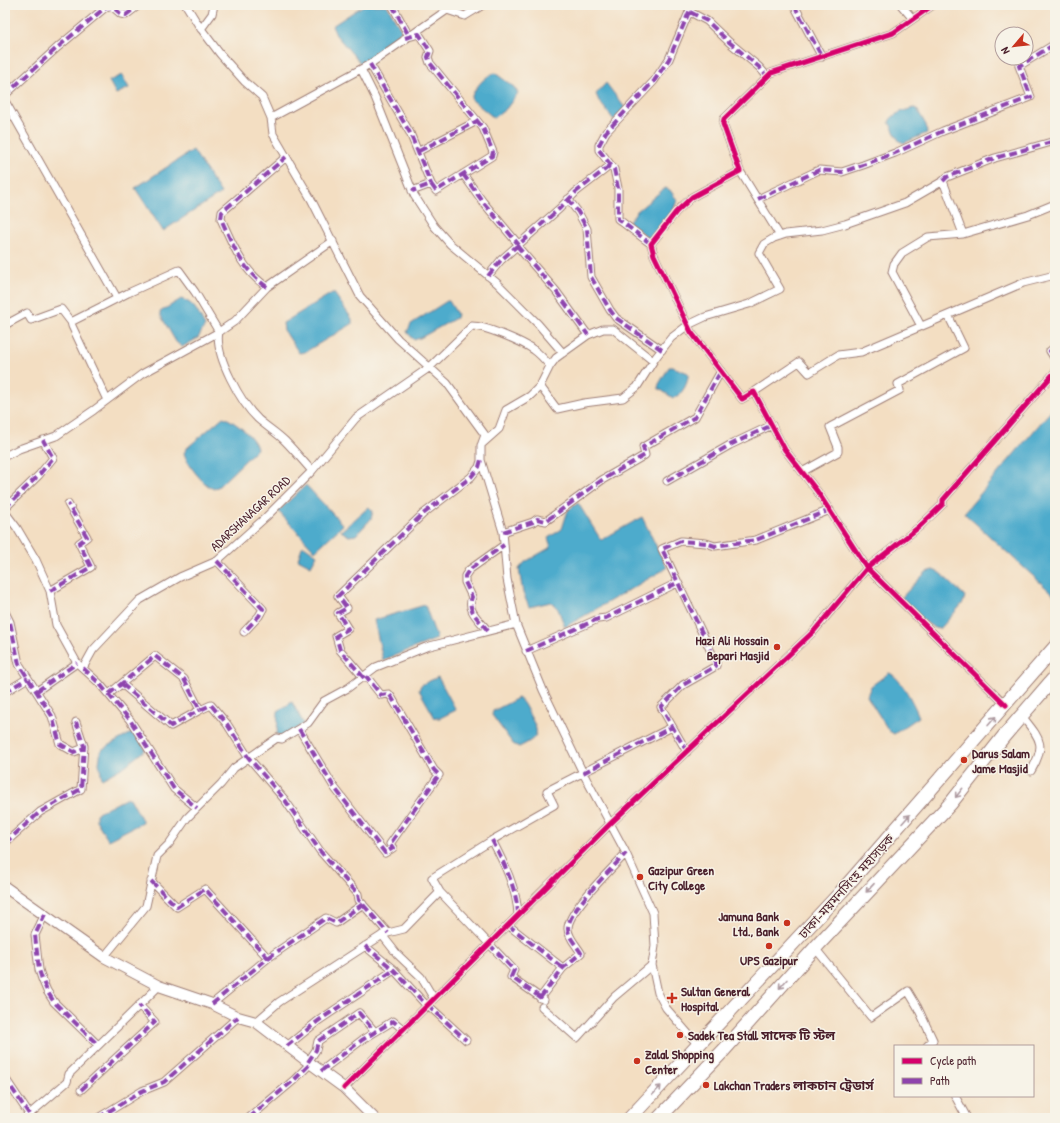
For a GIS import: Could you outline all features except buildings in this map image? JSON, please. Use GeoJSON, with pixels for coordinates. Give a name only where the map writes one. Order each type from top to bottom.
{"type":"FeatureCollection","features":[{"type":"Feature","properties":{"kind":"highway","name":"ঢাকা-ময়মনসিংহ মহাসড়ক"},"geometry":{"type":"LineString","coordinates":[[630,1118],[831,903],[1006,706],[1055,647]]}},
{"type":"Feature","properties":{"kind":"highway","name":"ঢাকা-ময়মনসিংহ মহাসড়ক"},"geometry":{"type":"LineString","coordinates":[[659,1118],[724,1050],[815,948],[951,803],[986,758],[1055,677]]}},
{"type":"Feature","properties":{"kind":"main road"},"geometry":{"type":"LineString","coordinates":[[5,887],[104,957],[159,986],[212,1004],[238,1017],[256,1022],[344,1088],[374,1118]]}},
{"type":"Feature","properties":{"kind":"street"},"geometry":{"type":"LineString","coordinates":[[5,95],[58,47],[107,6],[111,6],[121,14],[126,14],[139,5]]}},
{"type":"Feature","properties":{"kind":"street"},"geometry":{"type":"LineString","coordinates":[[186,5],[201,29],[230,66],[262,97],[271,118],[273,134],[333,241],[360,296],[398,339],[447,382],[485,434],[481,446],[481,460],[479,467],[472,477],[423,514],[338,596],[348,608],[338,613],[348,629],[336,636],[340,650],[382,696],[389,694],[434,770],[439,775],[390,844],[393,848],[385,854],[334,786],[300,729]]}},
{"type":"Feature","properties":{"kind":"street"},"geometry":{"type":"LineString","coordinates":[[201,29],[212,14],[214,5]]}},
{"type":"Feature","properties":{"kind":"street"},"geometry":{"type":"LineString","coordinates":[[392,5],[407,37]]}},
{"type":"Feature","properties":{"kind":"street"},"geometry":{"type":"LineString","coordinates":[[271,118],[370,64],[447,10],[468,15],[483,5]]}},
{"type":"Feature","properties":{"kind":"street"},"geometry":{"type":"LineString","coordinates":[[794,5],[822,57]]}},
{"type":"Feature","properties":{"kind":"street"},"geometry":{"type":"LineString","coordinates":[[901,5],[913,19]]}},
{"type":"Feature","properties":{"kind":"street"},"geometry":{"type":"LineString","coordinates":[[780,236],[740,171],[723,124],[724,119],[767,76],[788,67],[893,33],[933,5]]}},
{"type":"Feature","properties":{"kind":"street"},"geometry":{"type":"LineString","coordinates":[[767,76],[759,67],[691,8],[669,59],[654,81],[606,132],[599,145],[599,150],[614,169],[618,188],[618,220],[651,244],[654,254],[691,332],[742,400],[799,362],[809,373],[838,355],[861,352],[1024,283],[1055,275]]}},
{"type":"Feature","properties":{"kind":"street"},"geometry":{"type":"LineString","coordinates":[[370,64],[410,133],[431,184],[436,191],[493,154],[483,128],[430,62],[428,57],[430,51],[419,34],[407,37]]}},
{"type":"Feature","properties":{"kind":"street"},"geometry":{"type":"LineString","coordinates":[[758,199],[819,170],[842,172],[863,165],[895,153],[943,131],[1031,98],[1019,66],[1055,44]]}},
{"type":"Feature","properties":{"kind":"street"},"geometry":{"type":"LineString","coordinates":[[361,69],[375,97],[412,191],[434,226],[450,244],[488,276],[538,324],[563,353]]}},
{"type":"Feature","properties":{"kind":"street"},"geometry":{"type":"LineString","coordinates":[[5,102],[117,298]]}},
{"type":"Feature","properties":{"kind":"street"},"geometry":{"type":"LineString","coordinates":[[418,151],[477,121]]}},
{"type":"Feature","properties":{"kind":"street"},"geometry":{"type":"LineString","coordinates":[[540,386],[553,405],[558,409],[584,403],[623,398],[637,387],[653,361],[671,338],[688,325],[705,317],[749,304],[780,289],[759,254],[764,244],[780,236],[822,230],[845,224],[905,203],[943,181],[947,177],[995,158],[1055,141]]}},
{"type":"Feature","properties":{"kind":"street"},"geometry":{"type":"LineString","coordinates":[[267,286],[255,279],[242,262],[221,219],[222,212],[286,157]]}},
{"type":"Feature","properties":{"kind":"street"},"geometry":{"type":"LineString","coordinates":[[488,276],[501,260],[568,199],[611,165]]}},
{"type":"Feature","properties":{"kind":"street"},"geometry":{"type":"LineString","coordinates":[[651,244],[676,212],[692,197],[740,171]]}},
{"type":"Feature","properties":{"kind":"street"},"geometry":{"type":"LineString","coordinates":[[463,174],[483,202],[556,291],[588,335]]}},
{"type":"Feature","properties":{"kind":"street"},"geometry":{"type":"LineString","coordinates":[[943,181],[963,234]]}},
{"type":"Feature","properties":{"kind":"street"},"geometry":{"type":"LineString","coordinates":[[412,191],[431,184]]}},
{"type":"Feature","properties":{"kind":"street"},"geometry":{"type":"LineString","coordinates":[[568,199],[578,212],[587,229],[591,277],[610,310],[616,318],[625,325],[662,350]]}},
{"type":"Feature","properties":{"kind":"street"},"geometry":{"type":"LineString","coordinates":[[921,326],[892,272],[894,264],[902,253],[928,237],[963,234],[1028,215],[1055,204]]}},
{"type":"Feature","properties":{"kind":"street"},"geometry":{"type":"LineString","coordinates":[[5,456],[19,449],[56,436],[142,374],[219,332],[235,321],[251,306],[267,286],[333,241]]}},
{"type":"Feature","properties":{"kind":"street"},"geometry":{"type":"LineString","coordinates":[[71,322],[117,298],[179,270],[195,292],[219,332],[217,340],[226,370],[242,397],[257,418],[284,441],[312,470]]}},
{"type":"Feature","properties":{"kind":"street"},"geometry":{"type":"LineString","coordinates":[[5,325],[27,313],[31,320],[62,309],[71,322],[107,400]]}},
{"type":"Feature","properties":{"kind":"street"},"geometry":{"type":"LineString","coordinates":[[802,472],[838,452],[838,447],[830,427],[900,390],[898,384],[964,348],[948,315]]}},
{"type":"Feature","properties":{"kind":"street","name":"ADARSHANAGAR ROAD"},"geometry":{"type":"LineString","coordinates":[[83,668],[98,644],[140,600],[180,577],[218,561],[266,517],[312,470],[356,418],[430,367],[475,326],[486,329],[533,349],[550,366]]}},
{"type":"Feature","properties":{"kind":"street"},"geometry":{"type":"LineString","coordinates":[[481,446],[499,429],[506,410],[530,396],[540,386],[550,366],[563,353],[588,335],[603,329],[613,330],[653,361]]}},
{"type":"Feature","properties":{"kind":"street"},"geometry":{"type":"LineString","coordinates":[[1055,347],[1050,351],[1055,359]]}},
{"type":"Feature","properties":{"kind":"street"},"geometry":{"type":"LineString","coordinates":[[503,532],[533,522],[537,519],[546,521],[602,480],[645,455],[642,447],[695,417],[721,371]]}},
{"type":"Feature","properties":{"kind":"street"},"geometry":{"type":"LineString","coordinates":[[344,1088],[610,824],[814,631],[867,568],[919,527],[943,504],[942,500],[1055,372]]}},
{"type":"Feature","properties":{"kind":"street"},"geometry":{"type":"LineString","coordinates":[[754,392],[785,450],[830,510],[867,568],[1006,706]]}},
{"type":"Feature","properties":{"kind":"street"},"geometry":{"type":"LineString","coordinates":[[667,481],[730,445],[772,425]]}},
{"type":"Feature","properties":{"kind":"street"},"geometry":{"type":"LineString","coordinates":[[5,508],[39,476],[53,458],[43,440]]}},
{"type":"Feature","properties":{"kind":"street"},"geometry":{"type":"LineString","coordinates":[[481,460],[503,532],[507,578],[516,624],[526,651],[583,772],[626,853],[653,913],[655,946],[652,964],[658,993],[666,1008],[698,1045]]}},
{"type":"Feature","properties":{"kind":"street"},"geometry":{"type":"LineString","coordinates":[[50,591],[91,567],[79,543],[87,537],[68,504]]}},
{"type":"Feature","properties":{"kind":"street"},"geometry":{"type":"LineString","coordinates":[[687,752],[661,707],[683,685],[716,666],[716,662],[662,549],[681,541],[706,543],[715,546],[756,540],[830,510]]}},
{"type":"Feature","properties":{"kind":"street"},"geometry":{"type":"LineString","coordinates":[[5,512],[29,547],[50,591],[56,625],[77,662],[109,694],[150,748],[174,788],[197,808]]}},
{"type":"Feature","properties":{"kind":"street"},"geometry":{"type":"LineString","coordinates":[[488,631],[470,609],[472,597],[465,582],[465,576],[469,570],[504,546]]}},
{"type":"Feature","properties":{"kind":"street"},"geometry":{"type":"LineString","coordinates":[[218,561],[263,609],[259,616],[244,632]]}},
{"type":"Feature","properties":{"kind":"street"},"geometry":{"type":"LineString","coordinates":[[526,651],[598,619],[606,618],[677,583]]}},
{"type":"Feature","properties":{"kind":"street"},"geometry":{"type":"LineString","coordinates":[[5,612],[10,622],[19,664],[52,716],[60,744],[74,752],[84,748]]}},
{"type":"Feature","properties":{"kind":"street"},"geometry":{"type":"LineString","coordinates":[[104,957],[146,906],[157,856],[169,844],[187,818],[234,768],[248,757],[278,738],[282,739],[300,729],[308,723],[324,701],[365,677],[376,667],[426,647],[516,624]]}},
{"type":"Feature","properties":{"kind":"street"},"geometry":{"type":"LineString","coordinates":[[109,694],[155,656],[184,679],[200,710]]}},
{"type":"Feature","properties":{"kind":"street"},"geometry":{"type":"LineString","coordinates":[[37,691],[77,662]]}},
{"type":"Feature","properties":{"kind":"street"},"geometry":{"type":"LineString","coordinates":[[5,692],[28,678]]}},
{"type":"Feature","properties":{"kind":"street"},"geometry":{"type":"LineString","coordinates":[[122,684],[171,726],[211,705],[227,724],[248,757],[285,800],[320,850],[358,894],[359,900],[385,934],[397,954],[421,977],[434,999]]}},
{"type":"Feature","properties":{"kind":"street"},"geometry":{"type":"LineString","coordinates":[[1022,716],[1036,734],[1040,745],[1040,755],[1030,771]]}},
{"type":"Feature","properties":{"kind":"street"},"geometry":{"type":"LineString","coordinates":[[5,843],[40,812],[81,789],[84,748],[76,722]]}},
{"type":"Feature","properties":{"kind":"street"},"geometry":{"type":"LineString","coordinates":[[652,964],[614,997],[577,1038],[542,1002],[511,977],[514,970],[440,892],[432,878],[492,840],[554,805],[547,791],[672,727]]}},
{"type":"Feature","properties":{"kind":"street"},"geometry":{"type":"LineString","coordinates":[[492,840],[502,860],[516,896],[518,915]]}},
{"type":"Feature","properties":{"kind":"street"},"geometry":{"type":"LineString","coordinates":[[542,1002],[563,968],[581,953],[568,932],[567,926],[570,919],[588,894],[626,853]]}},
{"type":"Feature","properties":{"kind":"street"},"geometry":{"type":"LineString","coordinates":[[151,880],[177,907],[205,889],[268,958]]}},
{"type":"Feature","properties":{"kind":"street"},"geometry":{"type":"LineString","coordinates":[[256,1022],[279,1002],[365,946],[385,934],[404,929],[440,892]]}},
{"type":"Feature","properties":{"kind":"street"},"geometry":{"type":"LineString","coordinates":[[212,1004],[268,958],[326,918],[336,923],[363,904]]}},
{"type":"Feature","properties":{"kind":"street"},"geometry":{"type":"LineString","coordinates":[[45,914],[35,935],[39,970],[42,979],[54,1002],[98,1045]]}},
{"type":"Feature","properties":{"kind":"street"},"geometry":{"type":"LineString","coordinates":[[508,925],[563,968]]}},
{"type":"Feature","properties":{"kind":"street"},"geometry":{"type":"LineString","coordinates":[[365,946],[394,970],[427,1005],[466,1040]]}},
{"type":"Feature","properties":{"kind":"street"},"geometry":{"type":"LineString","coordinates":[[815,948],[871,1017],[908,991],[933,1040],[928,1045]]}},
{"type":"Feature","properties":{"kind":"street"},"geometry":{"type":"LineString","coordinates":[[287,1046],[318,1021],[394,970]]}},
{"type":"Feature","properties":{"kind":"street"},"geometry":{"type":"LineString","coordinates":[[5,1078],[27,1116],[67,1082],[68,1074],[159,986]]}},
{"type":"Feature","properties":{"kind":"street"},"geometry":{"type":"LineString","coordinates":[[81,1090],[155,1022],[140,1005]]}},
{"type":"Feature","properties":{"kind":"street"},"geometry":{"type":"LineString","coordinates":[[249,1118],[294,1080],[309,1063],[316,1050],[318,1041],[359,1013],[375,1032]]}},
{"type":"Feature","properties":{"kind":"street"},"geometry":{"type":"LineString","coordinates":[[98,1118],[142,1091],[164,1082],[238,1017]]}},
{"type":"Feature","properties":{"kind":"street"},"geometry":{"type":"LineString","coordinates":[[321,1072],[375,1032],[393,1021],[404,1030]]}},
{"type":"Feature","properties":{"kind":"street"},"geometry":{"type":"LineString","coordinates":[[956,1097],[967,1118]]}},
{"type":"Feature","properties":{"kind":"water"},"geometry":{"type":"Polygon","coordinates":[[[364,5],[387,5],[404,35],[361,64],[336,35],[332,26],[364,5]]]}},
{"type":"Feature","properties":{"kind":"water"},"geometry":{"type":"Polygon","coordinates":[[[495,73],[514,87],[518,93],[506,109],[494,118],[471,99],[474,91],[480,83],[491,74],[495,73]]]}},
{"type":"Feature","properties":{"kind":"water"},"geometry":{"type":"Polygon","coordinates":[[[122,75],[129,88],[116,94],[109,81],[122,75]]]}},
{"type":"Feature","properties":{"kind":"water"},"geometry":{"type":"Polygon","coordinates":[[[606,83],[625,108],[614,120],[599,101],[596,94],[606,83]]]}},
{"type":"Feature","properties":{"kind":"water"},"geometry":{"type":"Polygon","coordinates":[[[914,108],[917,109],[926,125],[927,133],[904,143],[899,141],[889,122],[893,117],[903,111],[914,108]]]}},
{"type":"Feature","properties":{"kind":"water"},"geometry":{"type":"Polygon","coordinates":[[[193,150],[221,193],[163,231],[135,188],[193,150]]]}},
{"type":"Feature","properties":{"kind":"water"},"geometry":{"type":"Polygon","coordinates":[[[665,188],[670,190],[677,200],[674,209],[650,239],[629,222],[636,212],[665,188]]]}},
{"type":"Feature","properties":{"kind":"water"},"geometry":{"type":"Polygon","coordinates":[[[334,293],[352,319],[352,324],[305,352],[299,353],[284,330],[283,323],[334,293]]]}},
{"type":"Feature","properties":{"kind":"water"},"geometry":{"type":"Polygon","coordinates":[[[181,299],[193,306],[205,326],[198,338],[182,347],[176,342],[160,312],[181,299]]]}},
{"type":"Feature","properties":{"kind":"water"},"geometry":{"type":"Polygon","coordinates":[[[449,301],[457,314],[456,318],[414,340],[407,332],[411,324],[449,301]]]}},
{"type":"Feature","properties":{"kind":"water"},"geometry":{"type":"Polygon","coordinates":[[[669,367],[673,367],[688,373],[684,388],[673,398],[658,388],[669,367]]]}},
{"type":"Feature","properties":{"kind":"water"},"geometry":{"type":"Polygon","coordinates":[[[1055,406],[1055,596],[964,513],[1055,406]]]}},
{"type":"Feature","properties":{"kind":"water"},"geometry":{"type":"Polygon","coordinates":[[[223,417],[243,430],[253,440],[257,449],[219,486],[214,489],[196,474],[188,463],[184,453],[187,448],[223,417]]]}},
{"type":"Feature","properties":{"kind":"water"},"geometry":{"type":"Polygon","coordinates":[[[306,485],[343,525],[315,551],[278,511],[306,485]]]}},
{"type":"Feature","properties":{"kind":"water"},"geometry":{"type":"Polygon","coordinates":[[[578,503],[601,540],[642,517],[667,568],[565,627],[558,609],[551,602],[529,607],[523,593],[519,569],[525,562],[551,547],[548,538],[562,529],[568,510],[578,503]]]}},
{"type":"Feature","properties":{"kind":"water"},"geometry":{"type":"Polygon","coordinates":[[[369,507],[373,511],[371,519],[356,535],[349,536],[341,531],[369,507]]]}},
{"type":"Feature","properties":{"kind":"water"},"geometry":{"type":"Polygon","coordinates":[[[304,546],[317,555],[311,566],[298,559],[302,547],[304,546]]]}},
{"type":"Feature","properties":{"kind":"water"},"geometry":{"type":"Polygon","coordinates":[[[933,570],[940,573],[965,596],[963,603],[940,629],[930,625],[919,616],[908,606],[902,597],[926,572],[933,570]]]}},
{"type":"Feature","properties":{"kind":"water"},"geometry":{"type":"Polygon","coordinates":[[[425,605],[437,639],[383,660],[374,620],[425,605]]]}},
{"type":"Feature","properties":{"kind":"water"},"geometry":{"type":"Polygon","coordinates":[[[889,673],[893,675],[902,685],[911,699],[919,717],[894,734],[889,731],[867,696],[871,686],[889,673]]]}},
{"type":"Feature","properties":{"kind":"water"},"geometry":{"type":"Polygon","coordinates":[[[438,677],[456,710],[440,718],[435,718],[419,690],[421,685],[438,677]]]}},
{"type":"Feature","properties":{"kind":"water"},"geometry":{"type":"Polygon","coordinates":[[[518,698],[526,707],[533,720],[536,730],[536,734],[531,740],[519,747],[513,744],[492,715],[493,711],[518,698]]]}},
{"type":"Feature","properties":{"kind":"water"},"geometry":{"type":"Polygon","coordinates":[[[292,702],[304,724],[283,737],[277,735],[278,711],[292,702]]]}},
{"type":"Feature","properties":{"kind":"water"},"geometry":{"type":"Polygon","coordinates":[[[135,731],[145,750],[125,766],[102,779],[99,763],[101,750],[135,731]]]}},
{"type":"Feature","properties":{"kind":"water"},"geometry":{"type":"Polygon","coordinates":[[[127,798],[130,798],[143,822],[108,840],[96,820],[96,814],[127,798]]]}},
{"type":"Feature","properties":{"kind":"marked path"},"geometry":{"type":"LineString","coordinates":[[5,95],[58,47],[107,6],[114,8],[121,14],[126,15],[139,5]]}},
{"type":"Feature","properties":{"kind":"marked path"},"geometry":{"type":"LineString","coordinates":[[392,5],[409,36]]}},
{"type":"Feature","properties":{"kind":"marked path"},"geometry":{"type":"LineString","coordinates":[[651,244],[618,219],[618,188],[614,169],[599,150],[599,145],[606,132],[654,81],[669,59],[692,5]]}},
{"type":"Feature","properties":{"kind":"marked path"},"geometry":{"type":"LineString","coordinates":[[794,5],[822,57]]}},
{"type":"Feature","properties":{"kind":"marked path"},"geometry":{"type":"LineString","coordinates":[[690,12],[707,21],[759,67],[767,76]]}},
{"type":"Feature","properties":{"kind":"marked path"},"geometry":{"type":"LineString","coordinates":[[405,38],[419,34],[430,51],[428,57],[430,63],[483,128],[493,152],[492,156],[436,191],[431,184],[412,191]]}},
{"type":"Feature","properties":{"kind":"marked path"},"geometry":{"type":"LineString","coordinates":[[758,199],[819,170],[842,172],[863,165],[895,153],[943,131],[1031,97],[1019,66],[1055,44]]}},
{"type":"Feature","properties":{"kind":"marked path"},"geometry":{"type":"LineString","coordinates":[[370,64],[410,133],[431,184]]}},
{"type":"Feature","properties":{"kind":"marked path"},"geometry":{"type":"LineString","coordinates":[[419,151],[477,121]]}},
{"type":"Feature","properties":{"kind":"marked path"},"geometry":{"type":"LineString","coordinates":[[943,181],[947,177],[995,158],[1055,141]]}},
{"type":"Feature","properties":{"kind":"marked path"},"geometry":{"type":"LineString","coordinates":[[267,287],[251,273],[239,256],[221,219],[222,212],[286,157]]}},
{"type":"Feature","properties":{"kind":"marked path"},"geometry":{"type":"LineString","coordinates":[[488,276],[501,260],[576,192],[611,165]]}},
{"type":"Feature","properties":{"kind":"marked path"},"geometry":{"type":"LineString","coordinates":[[463,174],[483,202],[519,245]]}},
{"type":"Feature","properties":{"kind":"marked path"},"geometry":{"type":"LineString","coordinates":[[568,199],[578,212],[587,229],[591,277],[610,310],[616,318],[662,350]]}},
{"type":"Feature","properties":{"kind":"marked path"},"geometry":{"type":"LineString","coordinates":[[517,246],[556,291],[588,335]]}},
{"type":"Feature","properties":{"kind":"marked path"},"geometry":{"type":"LineString","coordinates":[[1055,347],[1050,351],[1055,359]]}},
{"type":"Feature","properties":{"kind":"marked path"},"geometry":{"type":"LineString","coordinates":[[503,532],[533,522],[537,519],[546,521],[602,480],[645,455],[643,447],[695,417],[721,371]]}},
{"type":"Feature","properties":{"kind":"marked path"},"geometry":{"type":"LineString","coordinates":[[667,481],[730,445],[772,425]]}},
{"type":"Feature","properties":{"kind":"marked path"},"geometry":{"type":"LineString","coordinates":[[5,508],[39,475],[53,458],[43,440]]}},
{"type":"Feature","properties":{"kind":"marked path"},"geometry":{"type":"LineString","coordinates":[[364,678],[340,650],[336,636],[348,629],[338,613],[347,608],[338,596],[423,514],[471,477],[479,467],[481,460]]}},
{"type":"Feature","properties":{"kind":"marked path"},"geometry":{"type":"LineString","coordinates":[[50,591],[91,567],[79,543],[87,537],[68,504]]}},
{"type":"Feature","properties":{"kind":"marked path"},"geometry":{"type":"LineString","coordinates":[[687,752],[661,707],[683,685],[716,666],[716,662],[662,549],[681,541],[706,543],[715,546],[756,540],[830,510]]}},
{"type":"Feature","properties":{"kind":"marked path"},"geometry":{"type":"LineString","coordinates":[[488,631],[472,611],[472,597],[465,582],[465,576],[469,570],[504,545]]}},
{"type":"Feature","properties":{"kind":"marked path"},"geometry":{"type":"LineString","coordinates":[[217,561],[263,609],[259,616],[244,632]]}},
{"type":"Feature","properties":{"kind":"marked path"},"geometry":{"type":"LineString","coordinates":[[526,651],[598,619],[606,618],[677,583]]}},
{"type":"Feature","properties":{"kind":"marked path"},"geometry":{"type":"LineString","coordinates":[[5,612],[10,622],[19,664],[52,716],[60,744],[74,752],[84,748]]}},
{"type":"Feature","properties":{"kind":"marked path"},"geometry":{"type":"LineString","coordinates":[[109,694],[155,656],[184,679],[200,710],[211,705],[227,724],[248,757],[285,800],[320,851],[358,894],[359,900],[388,933]]}},
{"type":"Feature","properties":{"kind":"marked path"},"geometry":{"type":"LineString","coordinates":[[37,691],[77,663]]}},
{"type":"Feature","properties":{"kind":"marked path"},"geometry":{"type":"LineString","coordinates":[[83,668],[99,683],[130,720],[174,789],[197,808]]}},
{"type":"Feature","properties":{"kind":"marked path"},"geometry":{"type":"LineString","coordinates":[[299,729],[334,787],[385,853],[393,848],[390,844],[439,775],[434,770],[392,698],[389,694],[381,695],[366,676]]}},
{"type":"Feature","properties":{"kind":"marked path"},"geometry":{"type":"LineString","coordinates":[[5,692],[28,678]]}},
{"type":"Feature","properties":{"kind":"marked path"},"geometry":{"type":"LineString","coordinates":[[122,684],[171,726],[200,710]]}},
{"type":"Feature","properties":{"kind":"marked path"},"geometry":{"type":"LineString","coordinates":[[5,843],[40,812],[81,789],[84,746],[76,722]]}},
{"type":"Feature","properties":{"kind":"marked path"},"geometry":{"type":"LineString","coordinates":[[583,773],[672,727]]}},
{"type":"Feature","properties":{"kind":"marked path"},"geometry":{"type":"LineString","coordinates":[[492,840],[512,886],[518,915]]}},
{"type":"Feature","properties":{"kind":"marked path"},"geometry":{"type":"LineString","coordinates":[[540,998],[563,968],[581,953],[568,932],[570,921],[575,912],[582,901],[626,853]]}},
{"type":"Feature","properties":{"kind":"marked path"},"geometry":{"type":"LineString","coordinates":[[151,881],[177,907],[205,889],[268,958]]}},
{"type":"Feature","properties":{"kind":"marked path"},"geometry":{"type":"LineString","coordinates":[[212,1004],[268,958],[326,918],[336,923],[363,904]]}},
{"type":"Feature","properties":{"kind":"marked path"},"geometry":{"type":"LineString","coordinates":[[45,914],[35,935],[39,970],[42,979],[54,1002],[98,1045]]}},
{"type":"Feature","properties":{"kind":"marked path"},"geometry":{"type":"LineString","coordinates":[[508,925],[563,968]]}},
{"type":"Feature","properties":{"kind":"marked path"},"geometry":{"type":"LineString","coordinates":[[489,944],[514,970],[511,977],[544,1000]]}},
{"type":"Feature","properties":{"kind":"marked path"},"geometry":{"type":"LineString","coordinates":[[365,946],[394,970],[427,1006]]}},
{"type":"Feature","properties":{"kind":"marked path"},"geometry":{"type":"LineString","coordinates":[[287,1046],[318,1021],[394,970]]}},
{"type":"Feature","properties":{"kind":"marked path"},"geometry":{"type":"LineString","coordinates":[[81,1090],[155,1022],[139,1005]]}},
{"type":"Feature","properties":{"kind":"marked path"},"geometry":{"type":"LineString","coordinates":[[428,1005],[466,1040]]}},
{"type":"Feature","properties":{"kind":"marked path"},"geometry":{"type":"LineString","coordinates":[[308,1062],[316,1050],[318,1041],[359,1013],[375,1032]]}},
{"type":"Feature","properties":{"kind":"marked path"},"geometry":{"type":"LineString","coordinates":[[98,1118],[142,1091],[164,1082],[238,1017]]}},
{"type":"Feature","properties":{"kind":"marked path"},"geometry":{"type":"LineString","coordinates":[[321,1071],[362,1040],[393,1021],[404,1030]]}},
{"type":"Feature","properties":{"kind":"marked path"},"geometry":{"type":"LineString","coordinates":[[249,1118],[294,1080],[310,1064]]}},
{"type":"Feature","properties":{"kind":"marked path"},"geometry":{"type":"LineString","coordinates":[[5,1078],[29,1114]]}},
{"type":"Feature","properties":{"kind":"cycle path"},"geometry":{"type":"LineString","coordinates":[[933,5],[893,33],[771,73],[724,119],[723,124],[740,171],[692,197],[676,212],[651,244],[654,255],[691,332],[742,399],[754,392],[785,450],[817,491],[867,568],[1006,705]]}},
{"type":"Feature","properties":{"kind":"cycle path"},"geometry":{"type":"LineString","coordinates":[[344,1088],[610,824],[814,631],[867,568],[919,527],[943,504],[943,500],[1055,372]]}},
{"type":"Feature","properties":{"kind":"place","name":"Hazi Ali Hossain Bepari Masjid"},"geometry":{"type":"Point","coordinates":[777,647]}},
{"type":"Feature","properties":{"kind":"place","name":"Darus Salam Jame Masjid"},"geometry":{"type":"Point","coordinates":[964,760]}},
{"type":"Feature","properties":{"kind":"place","name":"Gazipur Green City College"},"geometry":{"type":"Point","coordinates":[640,877]}},
{"type":"Feature","properties":{"kind":"place","name":"Jamuna Bank Ltd., Bank"},"geometry":{"type":"Point","coordinates":[787,923]}},
{"type":"Feature","properties":{"kind":"place","name":"UPS Gazipur"},"geometry":{"type":"Point","coordinates":[769,946]}},
{"type":"Feature","properties":{"kind":"place","name":"Sultan General Hospital"},"geometry":{"type":"Point","coordinates":[672,998]}},
{"type":"Feature","properties":{"kind":"place","name":"Sadek Tea Stall সাদেক টি স্টল"},"geometry":{"type":"Point","coordinates":[680,1035]}},
{"type":"Feature","properties":{"kind":"place","name":"Zalal Shopping Center"},"geometry":{"type":"Point","coordinates":[637,1061]}},
{"type":"Feature","properties":{"kind":"place","name":"Lakchan Traders লাকচান ট্রেডার্স"},"geometry":{"type":"Point","coordinates":[706,1085]}}]}
